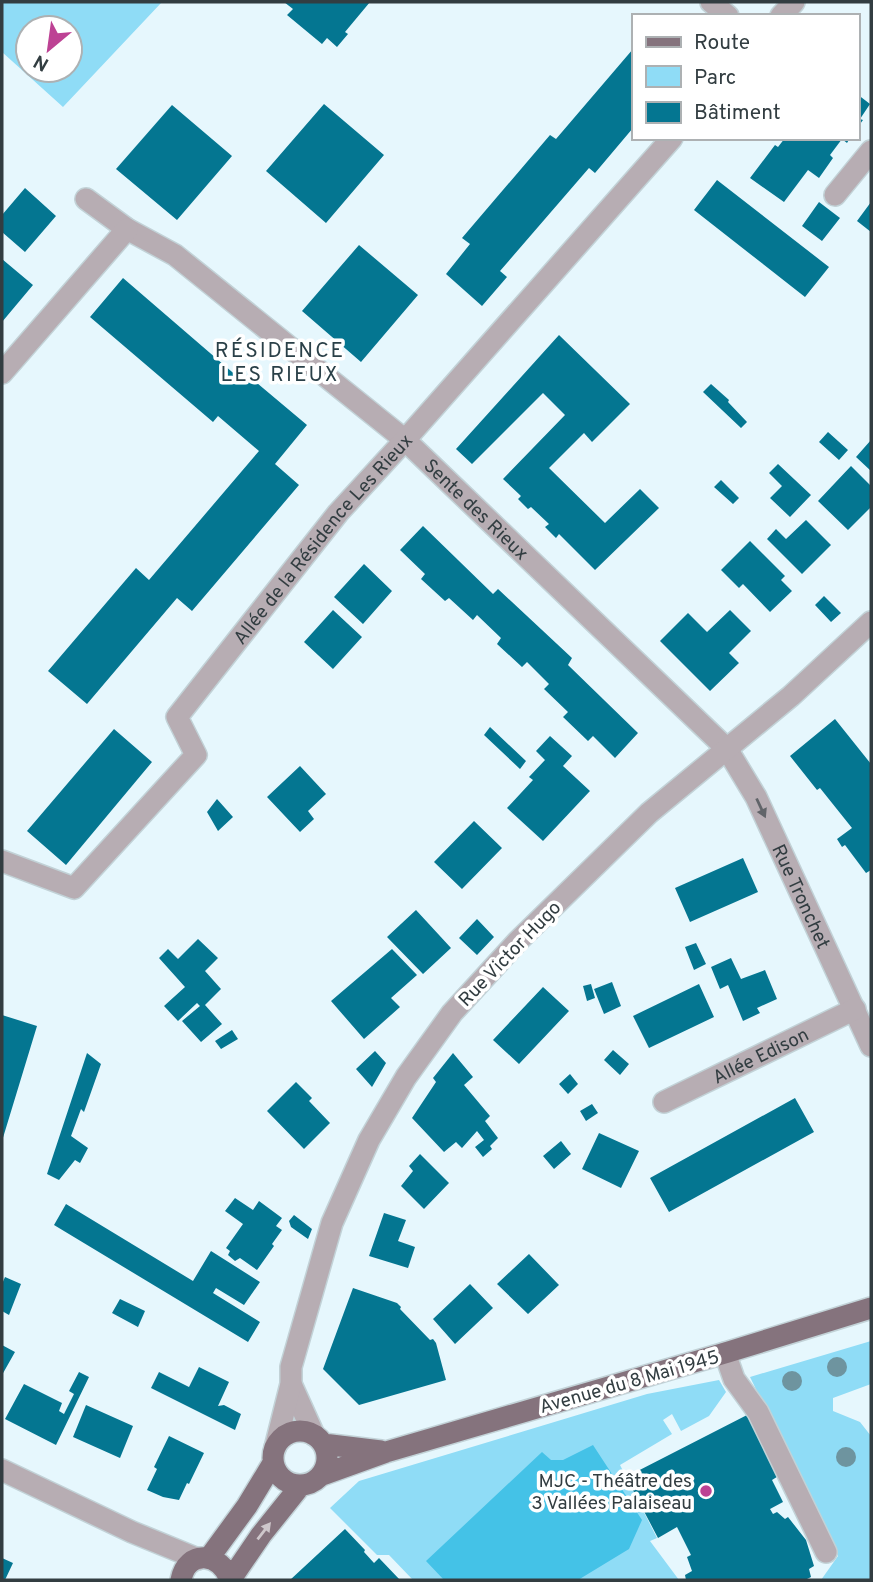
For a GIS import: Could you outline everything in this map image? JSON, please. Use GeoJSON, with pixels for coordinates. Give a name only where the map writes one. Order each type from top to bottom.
{"type":"FeatureCollection","features":[{"type":"Feature","properties":{"kind":"main road","name":"Avenue du 8 Mai 1945"},"geometry":{"type":"LineString","coordinates":[[321,1475],[386,1452],[871,1308]]}},
{"type":"Feature","properties":{"kind":"main road"},"geometry":{"type":"LineString","coordinates":[[296,1431],[305,1431],[319,1439],[327,1451],[327,1460],[321,1475],[309,1484],[301,1485],[293,1485],[280,1477],[274,1455],[280,1440],[296,1431]]}},
{"type":"Feature","properties":{"kind":"main road","name":"Avenue du 8 Mai 1945"},"geometry":{"type":"LineString","coordinates":[[319,1439],[386,1452]]}},
{"type":"Feature","properties":{"kind":"main road","name":"Rue Victor Hugo"},"geometry":{"type":"LineString","coordinates":[[192,1567],[247,1506],[274,1455]]}},
{"type":"Feature","properties":{"kind":"main road"},"geometry":{"type":"LineString","coordinates":[[230,1580],[261,1535],[301,1485]]}},
{"type":"Feature","properties":{"kind":"main road"},"geometry":{"type":"LineString","coordinates":[[192,1567],[219,1562],[226,1569],[230,1580]]}},
{"type":"Feature","properties":{"kind":"street"},"geometry":{"type":"LineString","coordinates":[[711,2],[726,14]]}},
{"type":"Feature","properties":{"kind":"street","name":"Allée de la Résidence Les Rieux"},"geometry":{"type":"LineString","coordinates":[[2,860],[75,888],[196,755],[177,717],[338,513],[670,140]]}},
{"type":"Feature","properties":{"kind":"street"},"geometry":{"type":"LineString","coordinates":[[835,195],[871,151]]}},
{"type":"Feature","properties":{"kind":"street","name":"Sente des Rieux"},"geometry":{"type":"LineString","coordinates":[[86,199],[127,229],[175,255],[405,440],[727,749]]}},
{"type":"Feature","properties":{"kind":"street"},"geometry":{"type":"LineString","coordinates":[[2,373],[127,229]]}},
{"type":"Feature","properties":{"kind":"street","name":"Rue Victor Hugo"},"geometry":{"type":"LineString","coordinates":[[274,1455],[291,1384],[291,1367],[332,1223],[369,1140],[406,1077],[452,1013],[517,942],[649,813],[816,674],[871,622]]}},
{"type":"Feature","properties":{"kind":"street","name":"Rue Tronchet"},"geometry":{"type":"LineString","coordinates":[[727,749],[756,796],[871,1046]]}},
{"type":"Feature","properties":{"kind":"street","name":"Allée Edison"},"geometry":{"type":"LineString","coordinates":[[664,1102],[855,1009]]}},
{"type":"Feature","properties":{"kind":"street"},"geometry":{"type":"LineString","coordinates":[[725,1353],[734,1379],[758,1412],[826,1552]]}},
{"type":"Feature","properties":{"kind":"street"},"geometry":{"type":"LineString","coordinates":[[291,1384],[319,1439]]}},
{"type":"Feature","properties":{"kind":"street"},"geometry":{"type":"LineString","coordinates":[[2,1470],[146,1538],[192,1567]]}},
{"type":"Feature","properties":{"kind":"green space"},"geometry":{"type":"Polygon","coordinates":[[[2,2],[162,2],[63,107],[37,84],[84,84],[84,14],[14,14],[14,63],[2,52],[2,2]]]}},
{"type":"Feature","properties":{"kind":"green space"},"geometry":{"type":"Polygon","coordinates":[[[871,1341],[871,1384],[833,1398],[833,1411],[860,1422],[871,1436],[871,1580],[821,1580],[838,1556],[750,1377],[871,1341]]]}},
{"type":"Feature","properties":{"kind":"green space"},"geometry":{"type":"Polygon","coordinates":[[[719,1380],[726,1392],[709,1416],[681,1431],[672,1414],[663,1420],[672,1434],[620,1465],[657,1538],[650,1541],[679,1580],[413,1580],[389,1555],[377,1555],[330,1508],[359,1481],[647,1394],[719,1380]]]}},
{"type":"Feature","properties":{"kind":"shaded area"},"geometry":{"type":"Polygon","coordinates":[[[593,1445],[642,1520],[629,1549],[578,1580],[444,1580],[426,1561],[542,1452],[551,1460],[563,1460],[593,1445]]]}},
{"type":"Feature","properties":{"kind":"building"},"geometry":{"type":"Polygon","coordinates":[[[284,2],[370,2],[345,32],[348,34],[337,47],[327,38],[322,44],[287,15],[293,9],[284,2]]]}},
{"type":"Feature","properties":{"kind":"building"},"geometry":{"type":"Polygon","coordinates":[[[632,50],[632,129],[595,173],[589,168],[500,271],[507,277],[482,306],[446,274],[470,244],[462,238],[550,135],[556,139],[632,50]]]}},
{"type":"Feature","properties":{"kind":"building"},"geometry":{"type":"Polygon","coordinates":[[[859,96],[870,104],[860,119],[863,120],[859,125],[859,96]]]}},
{"type":"Feature","properties":{"kind":"building"},"geometry":{"type":"Polygon","coordinates":[[[324,104],[384,155],[326,223],[266,171],[324,104]]]}},
{"type":"Feature","properties":{"kind":"building"},"geometry":{"type":"Polygon","coordinates":[[[172,105],[232,156],[177,220],[116,169],[172,105]]]}},
{"type":"Feature","properties":{"kind":"building"},"geometry":{"type":"Polygon","coordinates":[[[783,140],[841,140],[830,155],[833,158],[819,178],[808,170],[784,202],[750,178],[775,145],[778,147],[783,140]]]}},
{"type":"Feature","properties":{"kind":"building"},"geometry":{"type":"Polygon","coordinates":[[[717,180],[829,267],[805,297],[694,210],[717,180]]]}},
{"type":"Feature","properties":{"kind":"building"},"geometry":{"type":"Polygon","coordinates":[[[25,188],[56,216],[25,252],[2,232],[2,215],[25,188]]]}},
{"type":"Feature","properties":{"kind":"building"},"geometry":{"type":"Polygon","coordinates":[[[819,202],[840,218],[822,241],[802,226],[819,202]]]}},
{"type":"Feature","properties":{"kind":"building"},"geometry":{"type":"Polygon","coordinates":[[[871,202],[871,232],[857,221],[871,202]]]}},
{"type":"Feature","properties":{"kind":"building"},"geometry":{"type":"Polygon","coordinates":[[[359,245],[418,295],[361,362],[302,311],[359,245]]]}},
{"type":"Feature","properties":{"kind":"building"},"geometry":{"type":"Polygon","coordinates":[[[2,259],[33,285],[2,322],[2,259]]]}},
{"type":"Feature","properties":{"kind":"building"},"geometry":{"type":"Polygon","coordinates":[[[123,278],[246,384],[251,378],[307,425],[275,464],[299,485],[192,611],[177,598],[87,704],[48,671],[136,568],[149,580],[259,451],[218,416],[213,422],[90,317],[123,278]]]}},
{"type":"Feature","properties":{"kind":"building"},"geometry":{"type":"Polygon","coordinates":[[[559,335],[630,404],[592,442],[584,433],[549,468],[605,523],[640,489],[659,508],[595,570],[559,534],[556,538],[545,527],[549,524],[531,507],[528,509],[518,499],[521,496],[503,479],[565,415],[543,393],[472,464],[456,449],[559,335]]]}},
{"type":"Feature","properties":{"kind":"building"},"geometry":{"type":"Polygon","coordinates":[[[711,384],[747,422],[741,428],[703,392],[711,384]]]}},
{"type":"Feature","properties":{"kind":"building"},"geometry":{"type":"Polygon","coordinates":[[[828,432],[848,450],[839,460],[819,442],[828,432]]]}},
{"type":"Feature","properties":{"kind":"building"},"geometry":{"type":"Polygon","coordinates":[[[871,440],[871,471],[856,457],[871,440]]]}},
{"type":"Feature","properties":{"kind":"building"},"geometry":{"type":"Polygon","coordinates":[[[778,464],[811,495],[790,517],[770,498],[782,486],[769,473],[778,464]]]}},
{"type":"Feature","properties":{"kind":"building"},"geometry":{"type":"Polygon","coordinates":[[[851,466],[871,486],[871,507],[848,530],[818,501],[851,466]]]}},
{"type":"Feature","properties":{"kind":"building"},"geometry":{"type":"Polygon","coordinates":[[[721,480],[739,498],[733,504],[714,487],[721,480]]]}},
{"type":"Feature","properties":{"kind":"building"},"geometry":{"type":"Polygon","coordinates":[[[806,520],[831,545],[802,574],[767,539],[776,529],[786,539],[806,520]]]}},
{"type":"Feature","properties":{"kind":"building"},"geometry":{"type":"Polygon","coordinates":[[[423,526],[493,594],[498,589],[572,658],[568,665],[638,733],[615,758],[593,736],[588,741],[563,717],[568,712],[544,689],[549,684],[527,662],[522,667],[497,644],[501,638],[477,615],[473,620],[449,598],[445,601],[421,579],[425,574],[400,550],[423,526]]]}},
{"type":"Feature","properties":{"kind":"building"},"geometry":{"type":"Polygon","coordinates":[[[750,541],[785,576],[781,580],[792,591],[770,612],[743,584],[739,588],[721,570],[750,541]]]}},
{"type":"Feature","properties":{"kind":"building"},"geometry":{"type":"Polygon","coordinates":[[[364,564],[392,591],[363,624],[334,597],[364,564]]]}},
{"type":"Feature","properties":{"kind":"building"},"geometry":{"type":"Polygon","coordinates":[[[824,596],[841,613],[831,622],[815,605],[824,596]]]}},
{"type":"Feature","properties":{"kind":"building"},"geometry":{"type":"Polygon","coordinates":[[[333,610],[362,637],[333,669],[304,642],[333,610]]]}},
{"type":"Feature","properties":{"kind":"building"},"geometry":{"type":"Polygon","coordinates":[[[730,610],[751,631],[729,653],[739,663],[710,691],[660,641],[688,613],[707,632],[730,610]]]}},
{"type":"Feature","properties":{"kind":"building"},"geometry":{"type":"Polygon","coordinates":[[[835,719],[871,764],[871,870],[866,873],[845,845],[842,847],[837,839],[852,828],[790,756],[835,719]]]}},
{"type":"Feature","properties":{"kind":"building"},"geometry":{"type":"Polygon","coordinates":[[[490,727],[526,761],[520,769],[484,735],[490,727]]]}},
{"type":"Feature","properties":{"kind":"building"},"geometry":{"type":"Polygon","coordinates":[[[114,729],[152,762],[66,865],[27,831],[114,729]]]}},
{"type":"Feature","properties":{"kind":"building"},"geometry":{"type":"Polygon","coordinates":[[[550,736],[572,756],[563,766],[590,791],[543,841],[507,808],[533,780],[529,777],[545,760],[536,751],[550,736]]]}},
{"type":"Feature","properties":{"kind":"building"},"geometry":{"type":"Polygon","coordinates":[[[300,766],[326,794],[308,811],[314,819],[300,832],[267,797],[300,766]]]}},
{"type":"Feature","properties":{"kind":"building"},"geometry":{"type":"Polygon","coordinates":[[[217,799],[233,817],[218,831],[207,812],[217,799]]]}},
{"type":"Feature","properties":{"kind":"building"},"geometry":{"type":"Polygon","coordinates":[[[474,821],[502,848],[462,889],[434,862],[474,821]]]}},
{"type":"Feature","properties":{"kind":"building"},"geometry":{"type":"Polygon","coordinates":[[[743,858],[758,892],[690,922],[675,888],[743,858]]]}},
{"type":"Feature","properties":{"kind":"building"},"geometry":{"type":"Polygon","coordinates":[[[416,910],[451,948],[423,974],[387,937],[416,910]]]}},
{"type":"Feature","properties":{"kind":"building"},"geometry":{"type":"Polygon","coordinates":[[[477,919],[494,937],[477,955],[459,938],[477,919]]]}},
{"type":"Feature","properties":{"kind":"building"},"geometry":{"type":"Polygon","coordinates":[[[198,939],[218,958],[205,971],[221,989],[205,1005],[222,1024],[201,1042],[182,1021],[200,1006],[197,1003],[178,1021],[164,1006],[185,987],[159,958],[168,949],[178,959],[198,939]]]}},
{"type":"Feature","properties":{"kind":"building"},"geometry":{"type":"Polygon","coordinates":[[[696,943],[706,964],[694,970],[685,947],[696,943]]]}},
{"type":"Feature","properties":{"kind":"building"},"geometry":{"type":"Polygon","coordinates":[[[392,949],[417,975],[391,998],[400,1007],[364,1039],[331,1001],[392,949]]]}},
{"type":"Feature","properties":{"kind":"building"},"geometry":{"type":"Polygon","coordinates":[[[731,958],[741,979],[765,970],[777,999],[757,1008],[760,1013],[743,1021],[728,985],[720,989],[711,967],[731,958]]]}},
{"type":"Feature","properties":{"kind":"building"},"geometry":{"type":"Polygon","coordinates":[[[612,982],[621,1006],[604,1014],[594,989],[612,982]]]}},
{"type":"Feature","properties":{"kind":"building"},"geometry":{"type":"Polygon","coordinates":[[[591,984],[595,998],[587,1001],[583,986],[591,984]]]}},
{"type":"Feature","properties":{"kind":"building"},"geometry":{"type":"Polygon","coordinates":[[[699,984],[714,1017],[649,1048],[633,1016],[699,984]]]}},
{"type":"Feature","properties":{"kind":"building"},"geometry":{"type":"Polygon","coordinates":[[[543,987],[569,1011],[519,1064],[493,1040],[543,987]]]}},
{"type":"Feature","properties":{"kind":"building"},"geometry":{"type":"Polygon","coordinates":[[[2,1015],[37,1026],[2,1141],[2,1015]]]}},
{"type":"Feature","properties":{"kind":"building"},"geometry":{"type":"Polygon","coordinates":[[[232,1030],[238,1039],[221,1049],[215,1041],[232,1030]]]}},
{"type":"Feature","properties":{"kind":"building"},"geometry":{"type":"Polygon","coordinates":[[[613,1050],[629,1064],[620,1075],[604,1060],[613,1050]]]}},
{"type":"Feature","properties":{"kind":"building"},"geometry":{"type":"Polygon","coordinates":[[[375,1051],[386,1063],[372,1087],[356,1069],[375,1051]]]}},
{"type":"Feature","properties":{"kind":"building"},"geometry":{"type":"Polygon","coordinates":[[[87,1053],[101,1064],[84,1112],[81,1109],[71,1136],[88,1148],[80,1163],[75,1160],[59,1180],[47,1174],[87,1053]]]}},
{"type":"Feature","properties":{"kind":"building"},"geometry":{"type":"Polygon","coordinates":[[[453,1053],[473,1077],[464,1085],[490,1116],[485,1121],[498,1138],[490,1146],[492,1149],[483,1157],[475,1147],[484,1140],[477,1131],[462,1148],[456,1142],[444,1152],[412,1118],[436,1082],[433,1078],[453,1053]]]}},
{"type":"Feature","properties":{"kind":"building"},"geometry":{"type":"Polygon","coordinates":[[[570,1074],[578,1084],[568,1094],[559,1084],[570,1074]]]}},
{"type":"Feature","properties":{"kind":"building"},"geometry":{"type":"Polygon","coordinates":[[[296,1082],[312,1098],[309,1101],[330,1123],[304,1149],[267,1111],[296,1082]]]}},
{"type":"Feature","properties":{"kind":"building"},"geometry":{"type":"Polygon","coordinates":[[[795,1098],[814,1132],[669,1212],[650,1178],[795,1098]]]}},
{"type":"Feature","properties":{"kind":"building"},"geometry":{"type":"Polygon","coordinates":[[[592,1104],[598,1113],[586,1121],[580,1111],[592,1104]]]}},
{"type":"Feature","properties":{"kind":"building"},"geometry":{"type":"Polygon","coordinates":[[[599,1133],[639,1151],[621,1188],[582,1169],[599,1133]]]}},
{"type":"Feature","properties":{"kind":"building"},"geometry":{"type":"Polygon","coordinates":[[[561,1141],[571,1154],[554,1169],[543,1156],[561,1141]]]}},
{"type":"Feature","properties":{"kind":"building"},"geometry":{"type":"Polygon","coordinates":[[[420,1154],[449,1183],[424,1209],[401,1186],[413,1171],[409,1166],[420,1154]]]}},
{"type":"Feature","properties":{"kind":"building"},"geometry":{"type":"Polygon","coordinates":[[[235,1198],[253,1210],[259,1201],[282,1218],[276,1226],[282,1230],[257,1270],[240,1258],[235,1261],[228,1255],[230,1251],[226,1248],[243,1224],[225,1211],[235,1198]]]}},
{"type":"Feature","properties":{"kind":"building"},"geometry":{"type":"Polygon","coordinates":[[[66,1204],[193,1281],[211,1251],[260,1282],[244,1305],[216,1288],[213,1293],[260,1322],[248,1342],[54,1225],[66,1204]]]}},
{"type":"Feature","properties":{"kind":"building"},"geometry":{"type":"Polygon","coordinates":[[[384,1213],[406,1220],[398,1241],[415,1247],[408,1268],[369,1256],[384,1213]]]}},
{"type":"Feature","properties":{"kind":"building"},"geometry":{"type":"Polygon","coordinates":[[[294,1215],[312,1229],[308,1239],[291,1227],[289,1221],[294,1215]]]}},
{"type":"Feature","properties":{"kind":"building"},"geometry":{"type":"Polygon","coordinates":[[[529,1254],[559,1285],[528,1314],[497,1284],[529,1254]]]}},
{"type":"Feature","properties":{"kind":"building"},"geometry":{"type":"Polygon","coordinates":[[[5,1277],[21,1284],[9,1315],[2,1311],[2,1284],[5,1277]]]}},
{"type":"Feature","properties":{"kind":"building"},"geometry":{"type":"Polygon","coordinates":[[[470,1284],[493,1308],[455,1344],[433,1319],[470,1284]]]}},
{"type":"Feature","properties":{"kind":"building"},"geometry":{"type":"Polygon","coordinates":[[[353,1288],[397,1303],[430,1340],[433,1339],[436,1343],[446,1380],[359,1405],[323,1369],[353,1288]]]}},
{"type":"Feature","properties":{"kind":"building"},"geometry":{"type":"Polygon","coordinates":[[[120,1299],[145,1311],[138,1327],[112,1313],[120,1299]]]}},
{"type":"Feature","properties":{"kind":"building"},"geometry":{"type":"Polygon","coordinates":[[[2,1345],[15,1352],[2,1375],[2,1345]]]}},
{"type":"Feature","properties":{"kind":"building"},"geometry":{"type":"Polygon","coordinates":[[[199,1367],[229,1382],[218,1406],[224,1405],[241,1414],[235,1430],[151,1388],[159,1372],[189,1387],[199,1367]]]}},
{"type":"Feature","properties":{"kind":"building"},"geometry":{"type":"Polygon","coordinates":[[[79,1372],[89,1377],[56,1445],[5,1419],[24,1384],[62,1403],[59,1411],[64,1414],[74,1394],[69,1391],[79,1372]]]}},
{"type":"Feature","properties":{"kind":"building"},"geometry":{"type":"Polygon","coordinates":[[[86,1405],[133,1426],[120,1458],[73,1437],[86,1405]]]}},
{"type":"Feature","properties":{"kind":"building","name":"MJC - Théâtre des 3 Vallées Palaiseau"},"geometry":{"type":"Polygon","coordinates":[[[749,1414],[780,1475],[772,1480],[783,1502],[770,1509],[773,1514],[777,1512],[785,1519],[788,1517],[806,1540],[814,1566],[809,1569],[811,1577],[805,1580],[686,1580],[685,1575],[692,1571],[687,1557],[691,1555],[677,1527],[658,1538],[626,1477],[749,1414]]]}},
{"type":"Feature","properties":{"kind":"building"},"geometry":{"type":"Polygon","coordinates":[[[169,1436],[204,1453],[179,1500],[147,1490],[157,1469],[154,1467],[169,1436]]]}},
{"type":"Feature","properties":{"kind":"building"},"geometry":{"type":"Polygon","coordinates":[[[345,1529],[374,1563],[379,1558],[400,1580],[290,1580],[345,1529]]]}},
{"type":"Feature","properties":{"kind":"building"},"geometry":{"type":"Polygon","coordinates":[[[2,1558],[13,1563],[5,1580],[2,1580],[2,1558]]]}},
{"type":"Feature","properties":{"kind":"place","name":"MJC - Théâtre des 3 Vallées Palaiseau"},"geometry":{"type":"Point","coordinates":[706,1491]}},
{"type":"Feature","properties":{"kind":"district","name":"RÉSIDENCE LES RIEUX"},"geometry":{"type":"Point","coordinates":[280,362]}}]}
